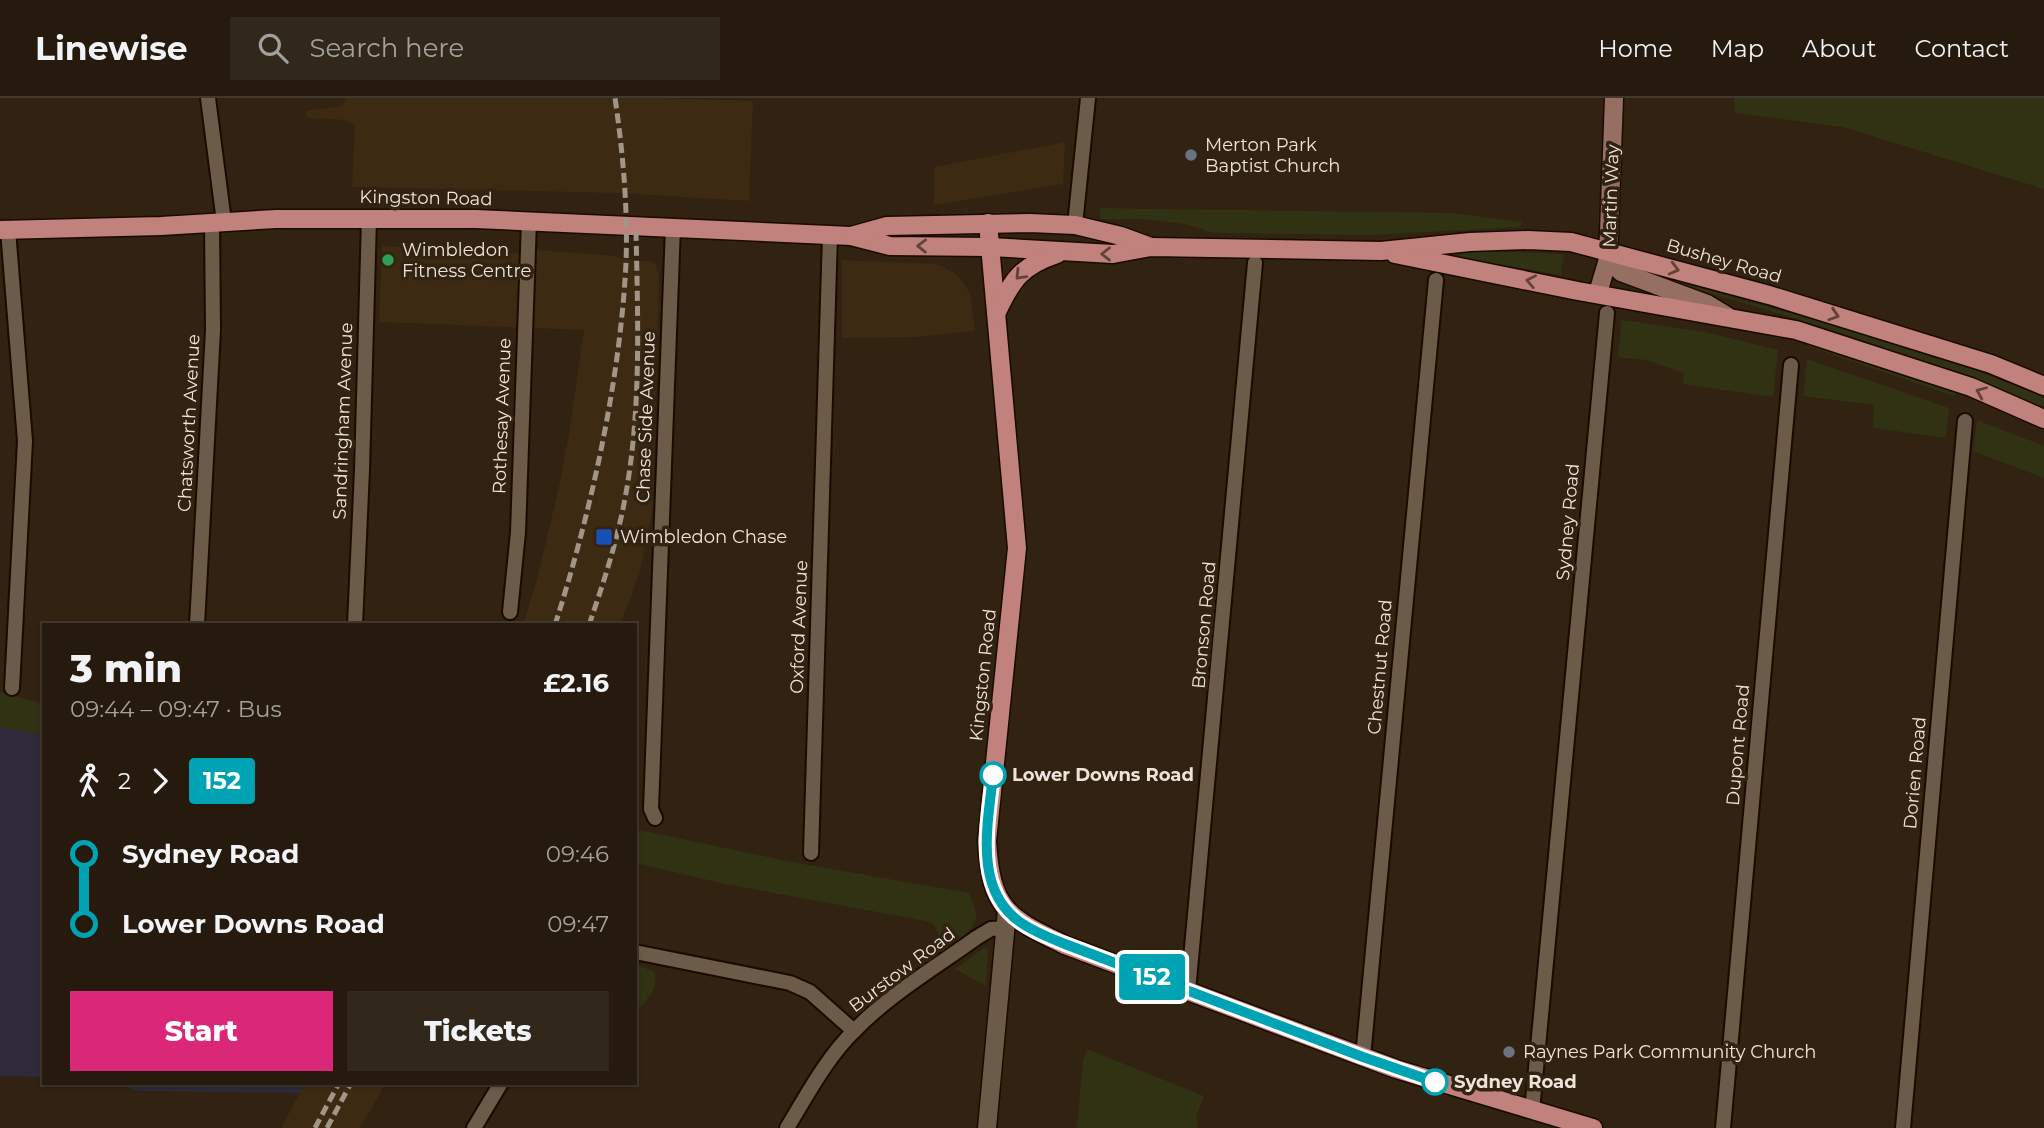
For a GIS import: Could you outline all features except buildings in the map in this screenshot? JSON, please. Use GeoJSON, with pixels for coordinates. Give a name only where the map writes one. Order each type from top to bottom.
{"type":"FeatureCollection","features":[{"type":"Feature","properties":{"kind":"main road","name":"Martin Way"},"geometry":{"type":"LineString","coordinates":[[1598,293],[1608,255],[1614,98]]}},
{"type":"Feature","properties":{"kind":"main road","name":"Kingston Road"},"geometry":{"type":"LineString","coordinates":[[4,230],[369,218],[673,227],[851,236],[890,246],[990,247]]}},
{"type":"Feature","properties":{"kind":"main road","name":"Kingston Road"},"geometry":{"type":"LineString","coordinates":[[851,236],[887,226],[988,223],[1017,548],[987,841],[990,877],[1005,920],[1363,1057],[1593,1128]]}},
{"type":"Feature","properties":{"kind":"main road","name":"Bushey Road"},"geometry":{"type":"LineString","coordinates":[[988,223],[1075,225],[1121,236],[1151,247]]}},
{"type":"Feature","properties":{"kind":"main road","name":"Bushey Road"},"geometry":{"type":"LineString","coordinates":[[990,247],[1113,254],[1151,247],[1381,251],[1449,243],[1528,240],[1572,242],[1608,255],[1769,295],[1991,365],[2044,386]]}},
{"type":"Feature","properties":{"kind":"main road","name":"Bushey Road"},"geometry":{"type":"LineString","coordinates":[[1381,251],[1796,330],[1971,387],[2044,419]]}},
{"type":"Feature","properties":{"kind":"main road"},"geometry":{"type":"LineString","coordinates":[[996,316],[1007,291],[1021,272],[1042,259],[1061,253]]}},
{"type":"Feature","properties":{"kind":"main road","name":"Bushey Road"},"geometry":{"type":"LineString","coordinates":[[1608,255],[1621,272],[1707,304],[1727,316]]}},
{"type":"Feature","properties":{"kind":"street","name":"Chatsworth Avenue"},"geometry":{"type":"LineString","coordinates":[[197,623],[218,222],[208,98]]}},
{"type":"Feature","properties":{"kind":"street"},"geometry":{"type":"LineString","coordinates":[[1075,225],[1088,98]]}},
{"type":"Feature","properties":{"kind":"street","name":"Sandringham Avenue"},"geometry":{"type":"LineString","coordinates":[[355,623],[369,218]]}},
{"type":"Feature","properties":{"kind":"street","name":"Rothesay Avenue"},"geometry":{"type":"LineString","coordinates":[[510,612],[518,532],[529,221]]}},
{"type":"Feature","properties":{"kind":"street","name":"Chase Side Avenue"},"geometry":{"type":"LineString","coordinates":[[655,818],[651,809],[673,227]]}},
{"type":"Feature","properties":{"kind":"street"},"geometry":{"type":"LineString","coordinates":[[4,230],[25,441],[12,688]]}},
{"type":"Feature","properties":{"kind":"street","name":"Oxford Avenue"},"geometry":{"type":"LineString","coordinates":[[811,853],[830,235]]}},
{"type":"Feature","properties":{"kind":"street","name":"Bronson Road"},"geometry":{"type":"LineString","coordinates":[[1188,991],[1255,263]]}},
{"type":"Feature","properties":{"kind":"street","name":"Chestnut Road"},"geometry":{"type":"LineString","coordinates":[[1363,1057],[1436,280]]}},
{"type":"Feature","properties":{"kind":"street","name":"Sydney Road"},"geometry":{"type":"LineString","coordinates":[[1532,1111],[1607,313]]}},
{"type":"Feature","properties":{"kind":"street","name":"Dupont Road"},"geometry":{"type":"LineString","coordinates":[[1723,1128],[1791,365]]}},
{"type":"Feature","properties":{"kind":"street","name":"Dorien Road"},"geometry":{"type":"LineString","coordinates":[[1903,1128],[1965,421]]}},
{"type":"Feature","properties":{"kind":"street"},"geometry":{"type":"LineString","coordinates":[[987,1128],[1005,920]]}},
{"type":"Feature","properties":{"kind":"street","name":"Burstow Road"},"geometry":{"type":"LineString","coordinates":[[787,1128],[853,1031],[976,938],[1005,920]]}},
{"type":"Feature","properties":{"kind":"street"},"geometry":{"type":"LineString","coordinates":[[637,952],[790,983],[810,992],[853,1031]]}},
{"type":"Feature","properties":{"kind":"street"},"geometry":{"type":"LineString","coordinates":[[474,1128],[500,1085]]}},
{"type":"Feature","properties":{"kind":"shaded area"},"geometry":{"type":"Polygon","coordinates":[[[346,98],[658,98],[753,101],[749,201],[618,193],[352,187],[355,125],[345,120],[306,116],[306,111],[341,106],[346,98]]]}},
{"type":"Feature","properties":{"kind":"shaded area"},"geometry":{"type":"Polygon","coordinates":[[[1065,142],[1063,184],[934,205],[934,167],[1065,142]]]}},
{"type":"Feature","properties":{"kind":"shaded area"},"geometry":{"type":"Polygon","coordinates":[[[382,246],[514,253],[537,250],[617,256],[654,262],[659,274],[653,507],[639,575],[621,623],[524,623],[559,487],[584,330],[379,322],[382,246]]]}},
{"type":"Feature","properties":{"kind":"shaded area"},"geometry":{"type":"Polygon","coordinates":[[[842,260],[934,264],[944,267],[957,275],[970,293],[975,331],[916,337],[842,338],[842,260]]]}},
{"type":"Feature","properties":{"kind":"shaded area"},"geometry":{"type":"Polygon","coordinates":[[[0,727],[42,735],[42,1077],[0,1076],[0,727]]]}},
{"type":"Feature","properties":{"kind":"shaded area"},"geometry":{"type":"Polygon","coordinates":[[[119,1085],[304,1085],[300,1093],[138,1091],[119,1085]]]}},
{"type":"Feature","properties":{"kind":"shaded area"},"geometry":{"type":"Polygon","coordinates":[[[304,1085],[385,1085],[360,1128],[281,1128],[304,1085]]]}},
{"type":"Feature","properties":{"kind":"green space"},"geometry":{"type":"Polygon","coordinates":[[[1734,98],[2044,98],[2044,189],[1843,127],[1735,113],[1734,98]]]}},
{"type":"Feature","properties":{"kind":"green space"},"geometry":{"type":"Polygon","coordinates":[[[1100,208],[1452,213],[1522,222],[1520,227],[1370,235],[1214,233],[1185,224],[1143,219],[1100,219],[1100,208]]]}},
{"type":"Feature","properties":{"kind":"green space"},"geometry":{"type":"Polygon","coordinates":[[[1460,250],[1563,254],[1561,275],[1459,257],[1460,250]]]}},
{"type":"Feature","properties":{"kind":"green space"},"geometry":{"type":"Polygon","coordinates":[[[1641,271],[1811,319],[1975,370],[2044,397],[2044,411],[1897,353],[1797,319],[1645,275],[1641,271]]]}},
{"type":"Feature","properties":{"kind":"green space"},"geometry":{"type":"Polygon","coordinates":[[[1622,320],[1705,332],[1778,350],[1773,397],[1683,384],[1684,373],[1646,360],[1618,357],[1622,320]]]}},
{"type":"Feature","properties":{"kind":"green space"},"geometry":{"type":"Polygon","coordinates":[[[1809,341],[1956,393],[1954,396],[1807,346],[1809,341]]]}},
{"type":"Feature","properties":{"kind":"green space"},"geometry":{"type":"Polygon","coordinates":[[[1807,359],[1949,408],[1946,438],[1873,428],[1874,405],[1803,396],[1807,359]]]}},
{"type":"Feature","properties":{"kind":"green space"},"geometry":{"type":"Polygon","coordinates":[[[1977,420],[2044,446],[2044,478],[1973,451],[1977,420]]]}},
{"type":"Feature","properties":{"kind":"green space"},"geometry":{"type":"Polygon","coordinates":[[[0,692],[42,703],[42,735],[0,727],[0,692]]]}},
{"type":"Feature","properties":{"kind":"green space"},"geometry":{"type":"Polygon","coordinates":[[[637,829],[791,862],[970,893],[976,916],[972,928],[944,950],[931,922],[725,884],[637,863],[637,829]]]}},
{"type":"Feature","properties":{"kind":"green space"},"geometry":{"type":"Polygon","coordinates":[[[984,948],[988,950],[986,986],[955,969],[984,948]]]}},
{"type":"Feature","properties":{"kind":"green space"},"geometry":{"type":"Polygon","coordinates":[[[637,965],[655,972],[655,984],[644,1004],[637,1010],[637,965]]]}},
{"type":"Feature","properties":{"kind":"green space"},"geometry":{"type":"Polygon","coordinates":[[[1087,1049],[1204,1096],[1196,1116],[1198,1128],[1077,1128],[1083,1060],[1087,1049]]]}},
{"type":"Feature","properties":{"kind":"railway"},"geometry":{"type":"LineString","coordinates":[[556,623],[602,446],[623,308],[626,201],[615,98]]}},
{"type":"Feature","properties":{"kind":"railway"},"geometry":{"type":"LineString","coordinates":[[590,623],[618,531],[628,483],[636,411],[636,232]]}},
{"type":"Feature","properties":{"kind":"railway"},"geometry":{"type":"LineString","coordinates":[[315,1128],[338,1085]]}},
{"type":"Feature","properties":{"kind":"railway"},"geometry":{"type":"LineString","coordinates":[[327,1128],[350,1085]]}},
{"type":"Feature","properties":{"kind":"bus line","name":"152"},"geometry":{"type":"LineString","coordinates":[[993,775],[987,841],[990,877],[999,901],[1019,922],[1065,944],[1435,1082]]}},
{"type":"Feature","properties":{"kind":"place","name":"Merton Park Baptist Church"},"geometry":{"type":"Point","coordinates":[1191,155]}},
{"type":"Feature","properties":{"kind":"place","name":"Wimbledon Fitness Centre"},"geometry":{"type":"Point","coordinates":[388,260]}},
{"type":"Feature","properties":{"kind":"place","name":"Wimbledon Chase"},"geometry":{"type":"Point","coordinates":[604,537]}},
{"type":"Feature","properties":{"kind":"place","name":"Lower Downs Road"},"geometry":{"type":"Point","coordinates":[993,775]}},
{"type":"Feature","properties":{"kind":"place","name":"Raynes Park Community Church"},"geometry":{"type":"Point","coordinates":[1509,1052]}},
{"type":"Feature","properties":{"kind":"place","name":"Sydney Road"},"geometry":{"type":"Point","coordinates":[1435,1082]}}]}
